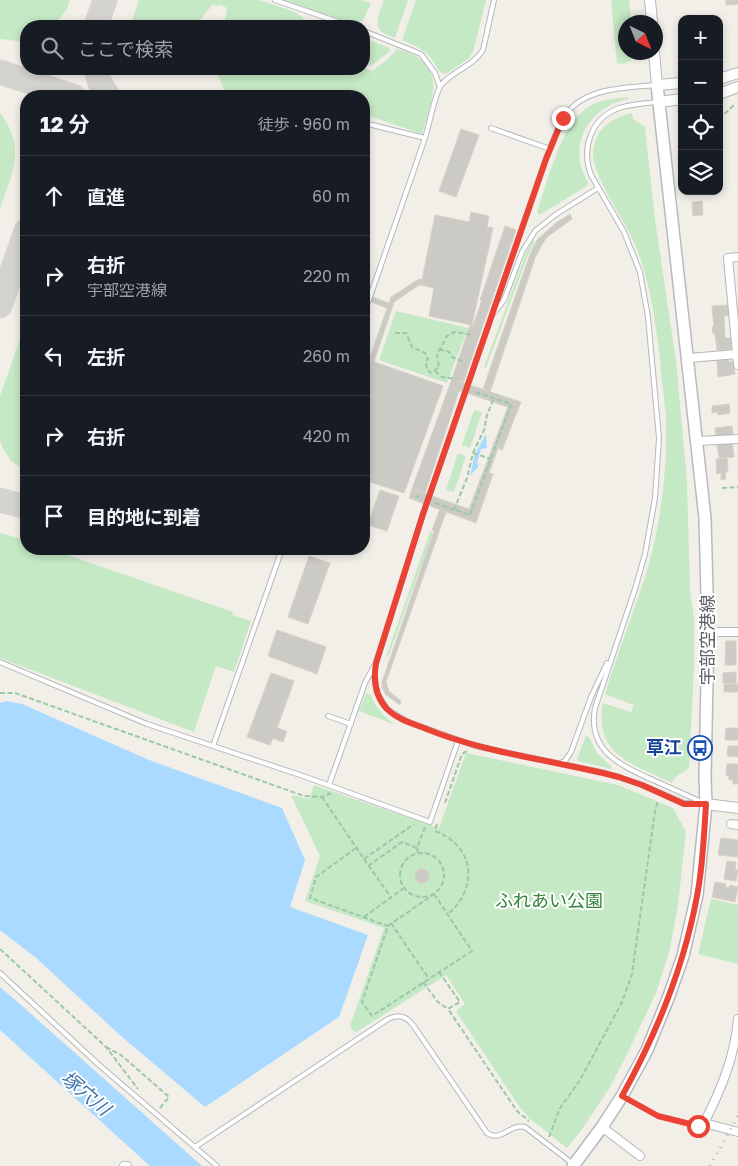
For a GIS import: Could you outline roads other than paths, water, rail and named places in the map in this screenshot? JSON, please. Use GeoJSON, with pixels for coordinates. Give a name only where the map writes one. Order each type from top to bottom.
{"type":"FeatureCollection","features":[{"type":"Feature","properties":{"kind":"main road","name":"宇部空港線"},"geometry":{"type":"LineString","coordinates":[[574,1165],[622,1096],[647,1050],[683,956],[697,895],[706,804],[708,632],[705,518],[657,85]]}},
{"type":"Feature","properties":{"kind":"street"},"geometry":{"type":"LineString","coordinates":[[650,0],[651,15]]}},
{"type":"Feature","properties":{"kind":"street"},"geometry":{"type":"LineString","coordinates":[[655,60],[657,85],[678,83]]}},
{"type":"Feature","properties":{"kind":"street"},"geometry":{"type":"LineString","coordinates":[[723,78],[738,73]]}},
{"type":"Feature","properties":{"kind":"street"},"geometry":{"type":"LineString","coordinates":[[723,92],[738,86]]}},
{"type":"Feature","properties":{"kind":"street"},"geometry":{"type":"LineString","coordinates":[[659,102],[678,100]]}},
{"type":"Feature","properties":{"kind":"street"},"geometry":{"type":"LineString","coordinates":[[738,258],[728,258],[738,365]]}},
{"type":"Feature","properties":{"kind":"street"},"geometry":{"type":"LineString","coordinates":[[688,358],[738,354]]}},
{"type":"Feature","properties":{"kind":"street"},"geometry":{"type":"LineString","coordinates":[[697,441],[738,438]]}},
{"type":"Feature","properties":{"kind":"street"},"geometry":{"type":"LineString","coordinates":[[708,632],[738,632]]}},
{"type":"Feature","properties":{"kind":"street"},"geometry":{"type":"LineString","coordinates":[[706,804],[738,808]]}},
{"type":"Feature","properties":{"kind":"street"},"geometry":{"type":"LineString","coordinates":[[738,1018],[734,1047],[727,1072],[719,1094],[704,1123],[738,1132]]}},
{"type":"Feature","properties":{"kind":"street"},"geometry":{"type":"LineString","coordinates":[[602,1127],[640,1156]]}},
{"type":"Feature","properties":{"kind":"lane"},"geometry":{"type":"LineString","coordinates":[[275,0],[333,20]]}},
{"type":"Feature","properties":{"kind":"lane"},"geometry":{"type":"LineString","coordinates":[[370,297],[425,138],[440,87],[479,57],[483,50],[494,0]]}},
{"type":"Feature","properties":{"kind":"lane"},"geometry":{"type":"LineString","coordinates":[[370,33],[421,54],[435,73],[440,87]]}},
{"type":"Feature","properties":{"kind":"lane"},"geometry":{"type":"LineString","coordinates":[[329,786],[366,683],[376,663],[423,514],[550,149],[563,118],[578,102],[601,92],[657,85]]}},
{"type":"Feature","properties":{"kind":"lane"},"geometry":{"type":"LineString","coordinates":[[659,102],[635,104],[605,116],[599,122],[589,140],[586,157],[591,175],[624,232],[640,272],[648,317],[658,429],[655,490],[648,540],[635,590],[593,717],[594,731],[600,745],[610,757],[706,804]]}},
{"type":"Feature","properties":{"kind":"lane"},"geometry":{"type":"LineString","coordinates":[[370,124],[425,138]]}},
{"type":"Feature","properties":{"kind":"lane"},"geometry":{"type":"LineString","coordinates":[[492,128],[550,149]]}},
{"type":"Feature","properties":{"kind":"lane"},"geometry":{"type":"LineString","coordinates":[[492,314],[504,300],[522,252],[535,231],[555,215],[598,188]]}},
{"type":"Feature","properties":{"kind":"lane"},"geometry":{"type":"LineString","coordinates":[[213,746],[280,555]]}},
{"type":"Feature","properties":{"kind":"lane"},"geometry":{"type":"LineString","coordinates":[[557,763],[565,761],[571,752],[592,698],[615,647]]}},
{"type":"Feature","properties":{"kind":"lane"},"geometry":{"type":"LineString","coordinates":[[0,662],[147,724],[430,822],[458,741]]}},
{"type":"Feature","properties":{"kind":"lane"},"geometry":{"type":"LineString","coordinates":[[376,663],[374,685],[382,702],[387,709],[406,721],[458,741],[630,780],[684,804],[706,804]]}},
{"type":"Feature","properties":{"kind":"lane"},"geometry":{"type":"LineString","coordinates":[[328,716],[351,724]]}},
{"type":"Feature","properties":{"kind":"lane"},"geometry":{"type":"LineString","coordinates":[[0,972],[99,1065],[218,1166]]}},
{"type":"Feature","properties":{"kind":"lane"},"geometry":{"type":"LineString","coordinates":[[195,1147],[388,1019],[399,1016],[408,1020],[413,1025],[487,1133],[491,1136],[499,1136],[517,1126],[525,1127],[574,1165]]}},
{"type":"Feature","properties":{"kind":"water"},"geometry":{"type":"Polygon","coordinates":[[[486,434],[487,448],[481,449],[477,463],[479,466],[470,476],[475,454],[486,434]]]}},
{"type":"Feature","properties":{"kind":"water"},"geometry":{"type":"Polygon","coordinates":[[[6,701],[22,704],[149,760],[282,808],[305,860],[290,907],[368,935],[339,1017],[205,1107],[121,1036],[35,957],[0,930],[0,703],[6,701]]]}},
{"type":"Feature","properties":{"kind":"water","name":"塚穴川"},"geometry":{"type":"Polygon","coordinates":[[[0,987],[202,1166],[150,1166],[0,1030],[0,987]]]}},
{"type":"Feature","properties":{"kind":"railway"},"geometry":{"type":"LineString","coordinates":[[710,1166],[738,1116]]}},
{"type":"Feature","properties":{"kind":"place","name":"草江"},"geometry":{"type":"Point","coordinates":[700,748]}},
{"type":"Feature","properties":{"kind":"park label","name":"ふれあい公園"},"geometry":{"type":"Point","coordinates":[549,901]}}]}
